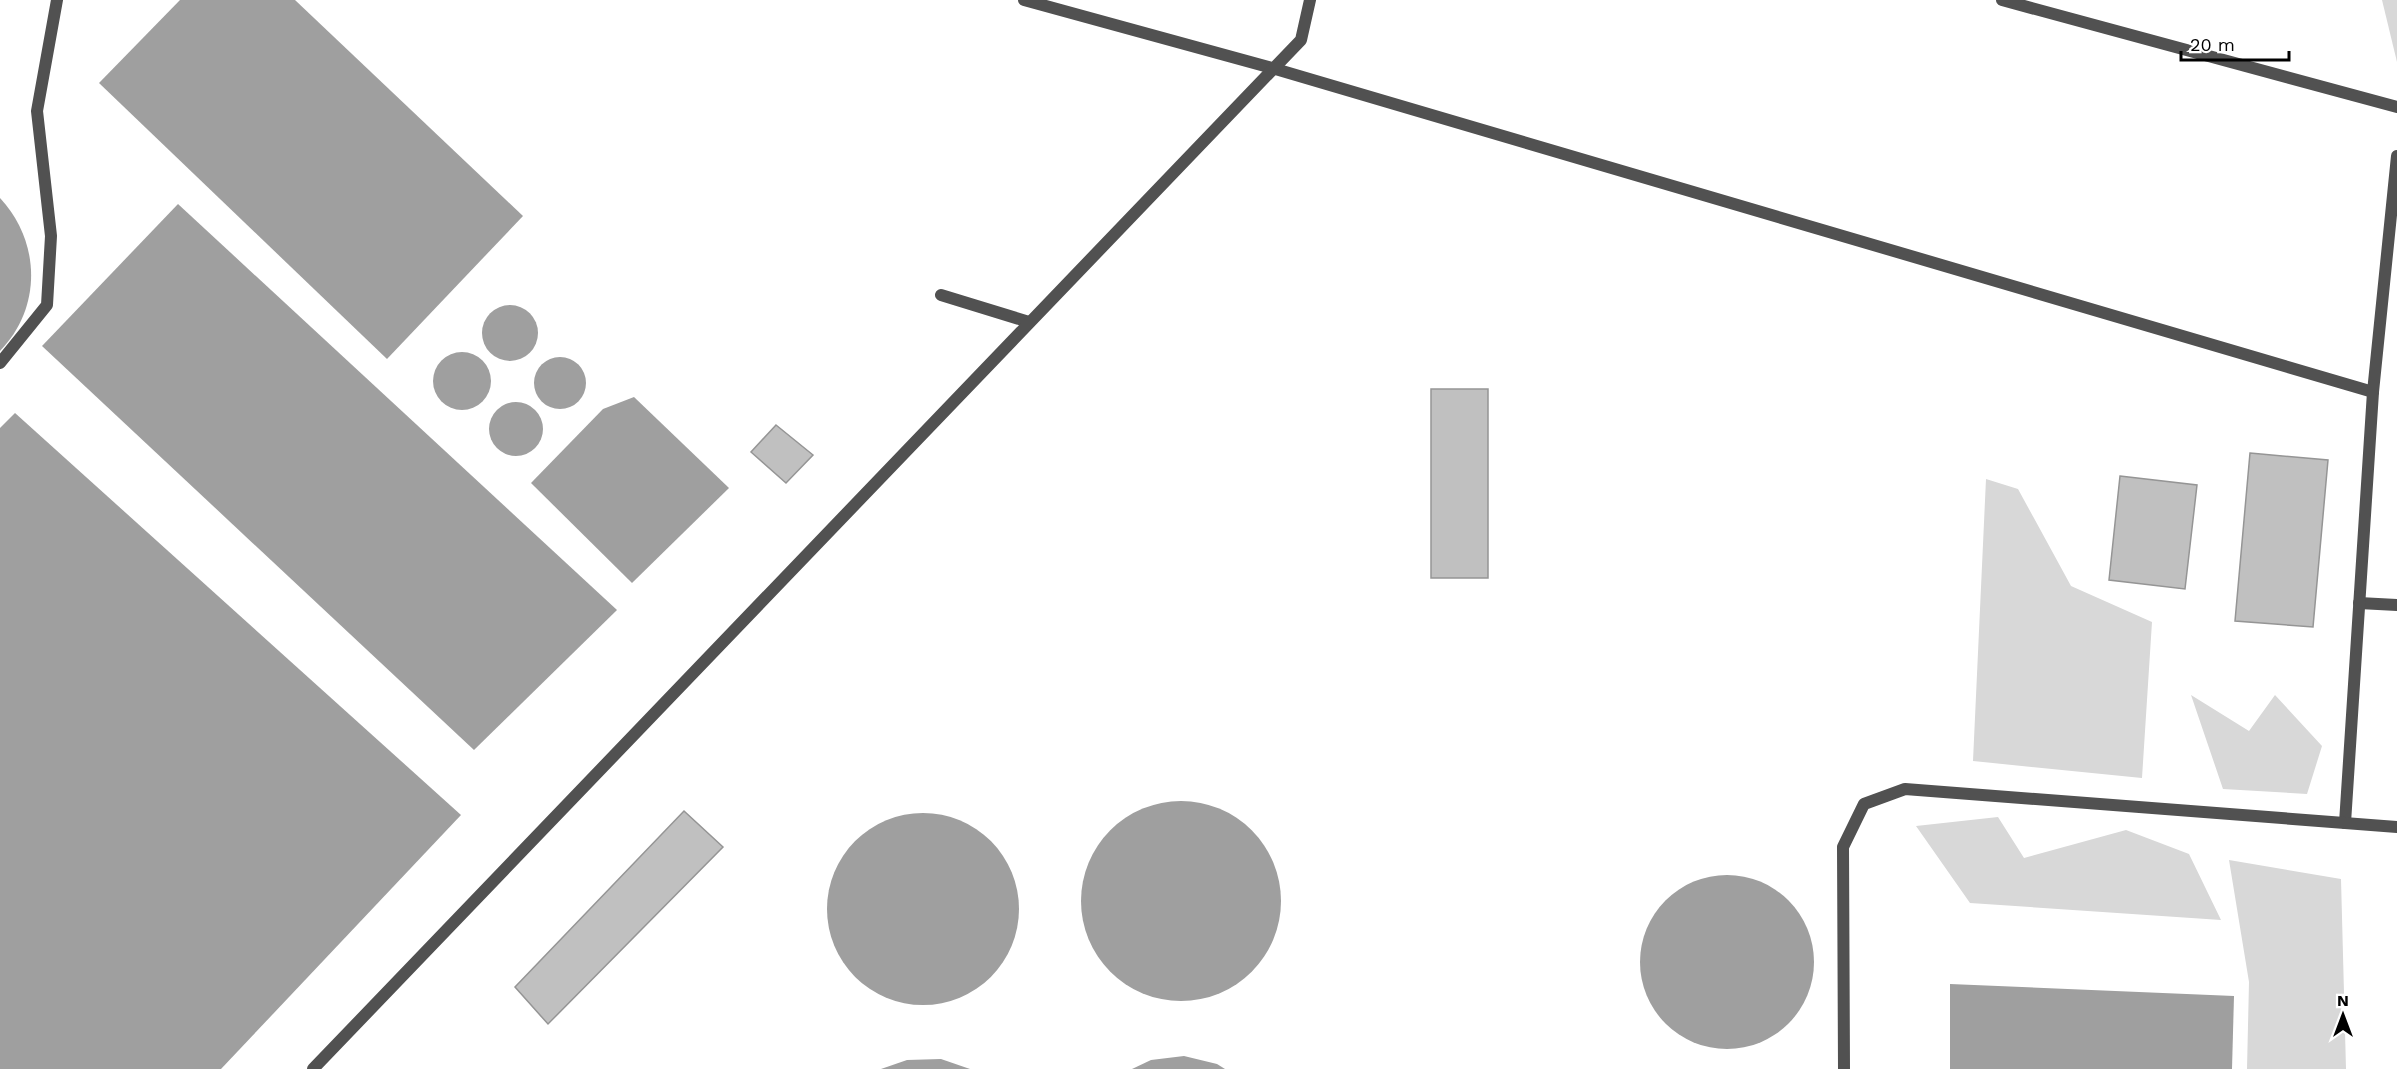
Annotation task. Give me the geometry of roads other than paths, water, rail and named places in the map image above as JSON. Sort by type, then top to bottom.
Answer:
[{"type":"street","points":[[0,363],[47,305],[51,236],[37,111],[57,0]]},
{"type":"street","points":[[1024,0],[1272,68],[2373,392]]},
{"type":"street","points":[[313,1069],[1301,40],[1310,0]]},
{"type":"street","points":[[2002,0],[2397,107]]},
{"type":"street","points":[[2345,823],[2373,392],[2397,156]]},
{"type":"street","points":[[941,295],[1029,322]]},
{"type":"street","points":[[2359,603],[2397,605]]},
{"type":"street","points":[[1844,1069],[1843,847],[1864,804],[1905,789],[2397,827]]}]
